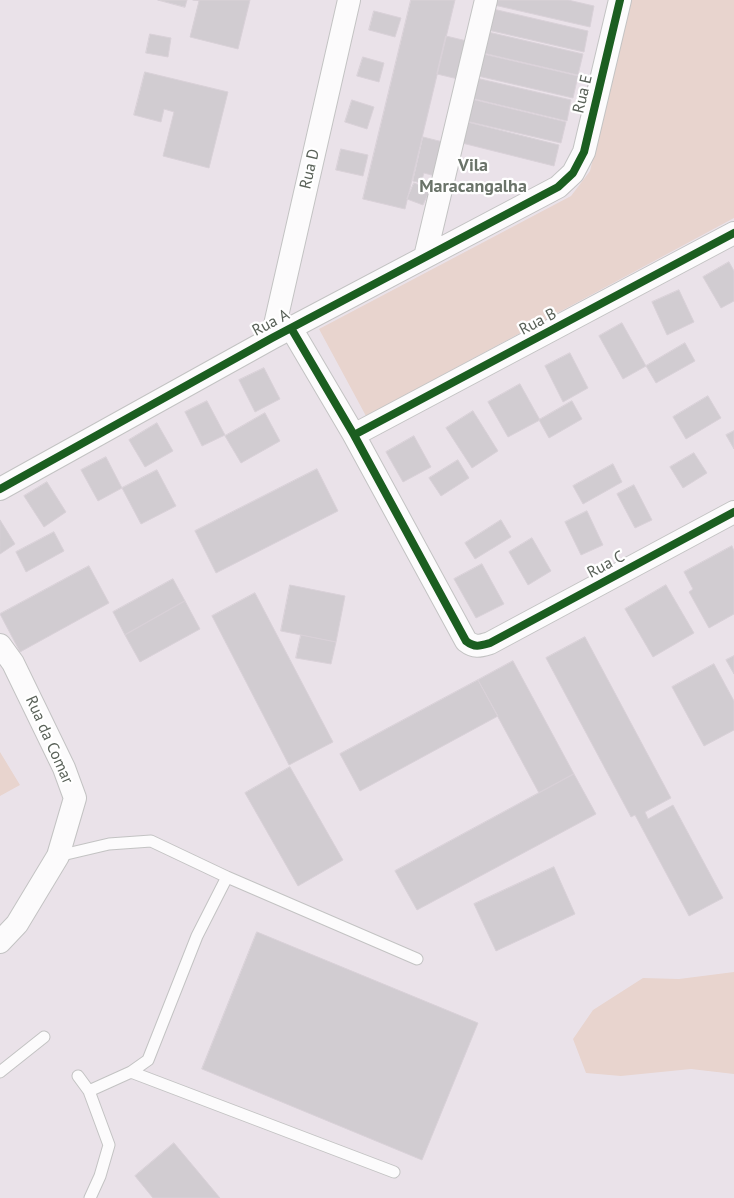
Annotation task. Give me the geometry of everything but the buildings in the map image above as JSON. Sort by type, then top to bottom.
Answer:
[{"type":"street","name":"Rua D","points":[[282,333],[349,0]]},
{"type":"street","points":[[425,257],[486,0]]},
{"type":"street","name":"Rua E","points":[[558,187],[574,173],[584,152],[620,0]]},
{"type":"street","name":"Rua A","points":[[0,488],[282,333],[558,187]]},
{"type":"street","name":"Rua B","points":[[354,435],[734,233]]},
{"type":"street","points":[[282,333],[354,435]]},
{"type":"street","name":"Rua C","points":[[354,435],[466,641],[472,646],[490,643],[734,512]]},
{"type":"street","name":"Rua da Comar","points":[[0,645],[13,662],[64,768],[75,798],[58,856],[17,924],[0,942]]},
{"type":"lane","points":[[58,856],[109,844],[151,841],[227,877],[417,959]]},
{"type":"lane","points":[[89,1091],[131,1072],[148,1060],[197,936],[227,877]]},
{"type":"lane","points":[[0,1072],[44,1037]]},
{"type":"lane","points":[[131,1072],[394,1172]]},
{"type":"lane","points":[[78,1076],[89,1091],[109,1145],[100,1176],[90,1198]]},
{"type":"shaded area","points":[[631,0],[734,0],[734,218],[366,416],[319,329],[571,196],[590,171]]},
{"type":"shaded area","points":[[0,752],[20,785],[0,796]]},
{"type":"shaded area","points":[[734,972],[734,1074],[691,1069],[621,1076],[586,1073],[573,1039],[593,1010],[643,978],[679,979]]},
{"type":"cycle path","points":[[0,489],[272,338],[558,187],[573,173],[584,152],[620,0]]},
{"type":"cycle path","points":[[354,435],[734,233]]},
{"type":"cycle path","points":[[291,328],[354,435],[466,641],[472,645],[480,646],[490,643],[734,512]]},
{"type":"district","name":"Vila Maracangalha","points":[[473,176]]}]
